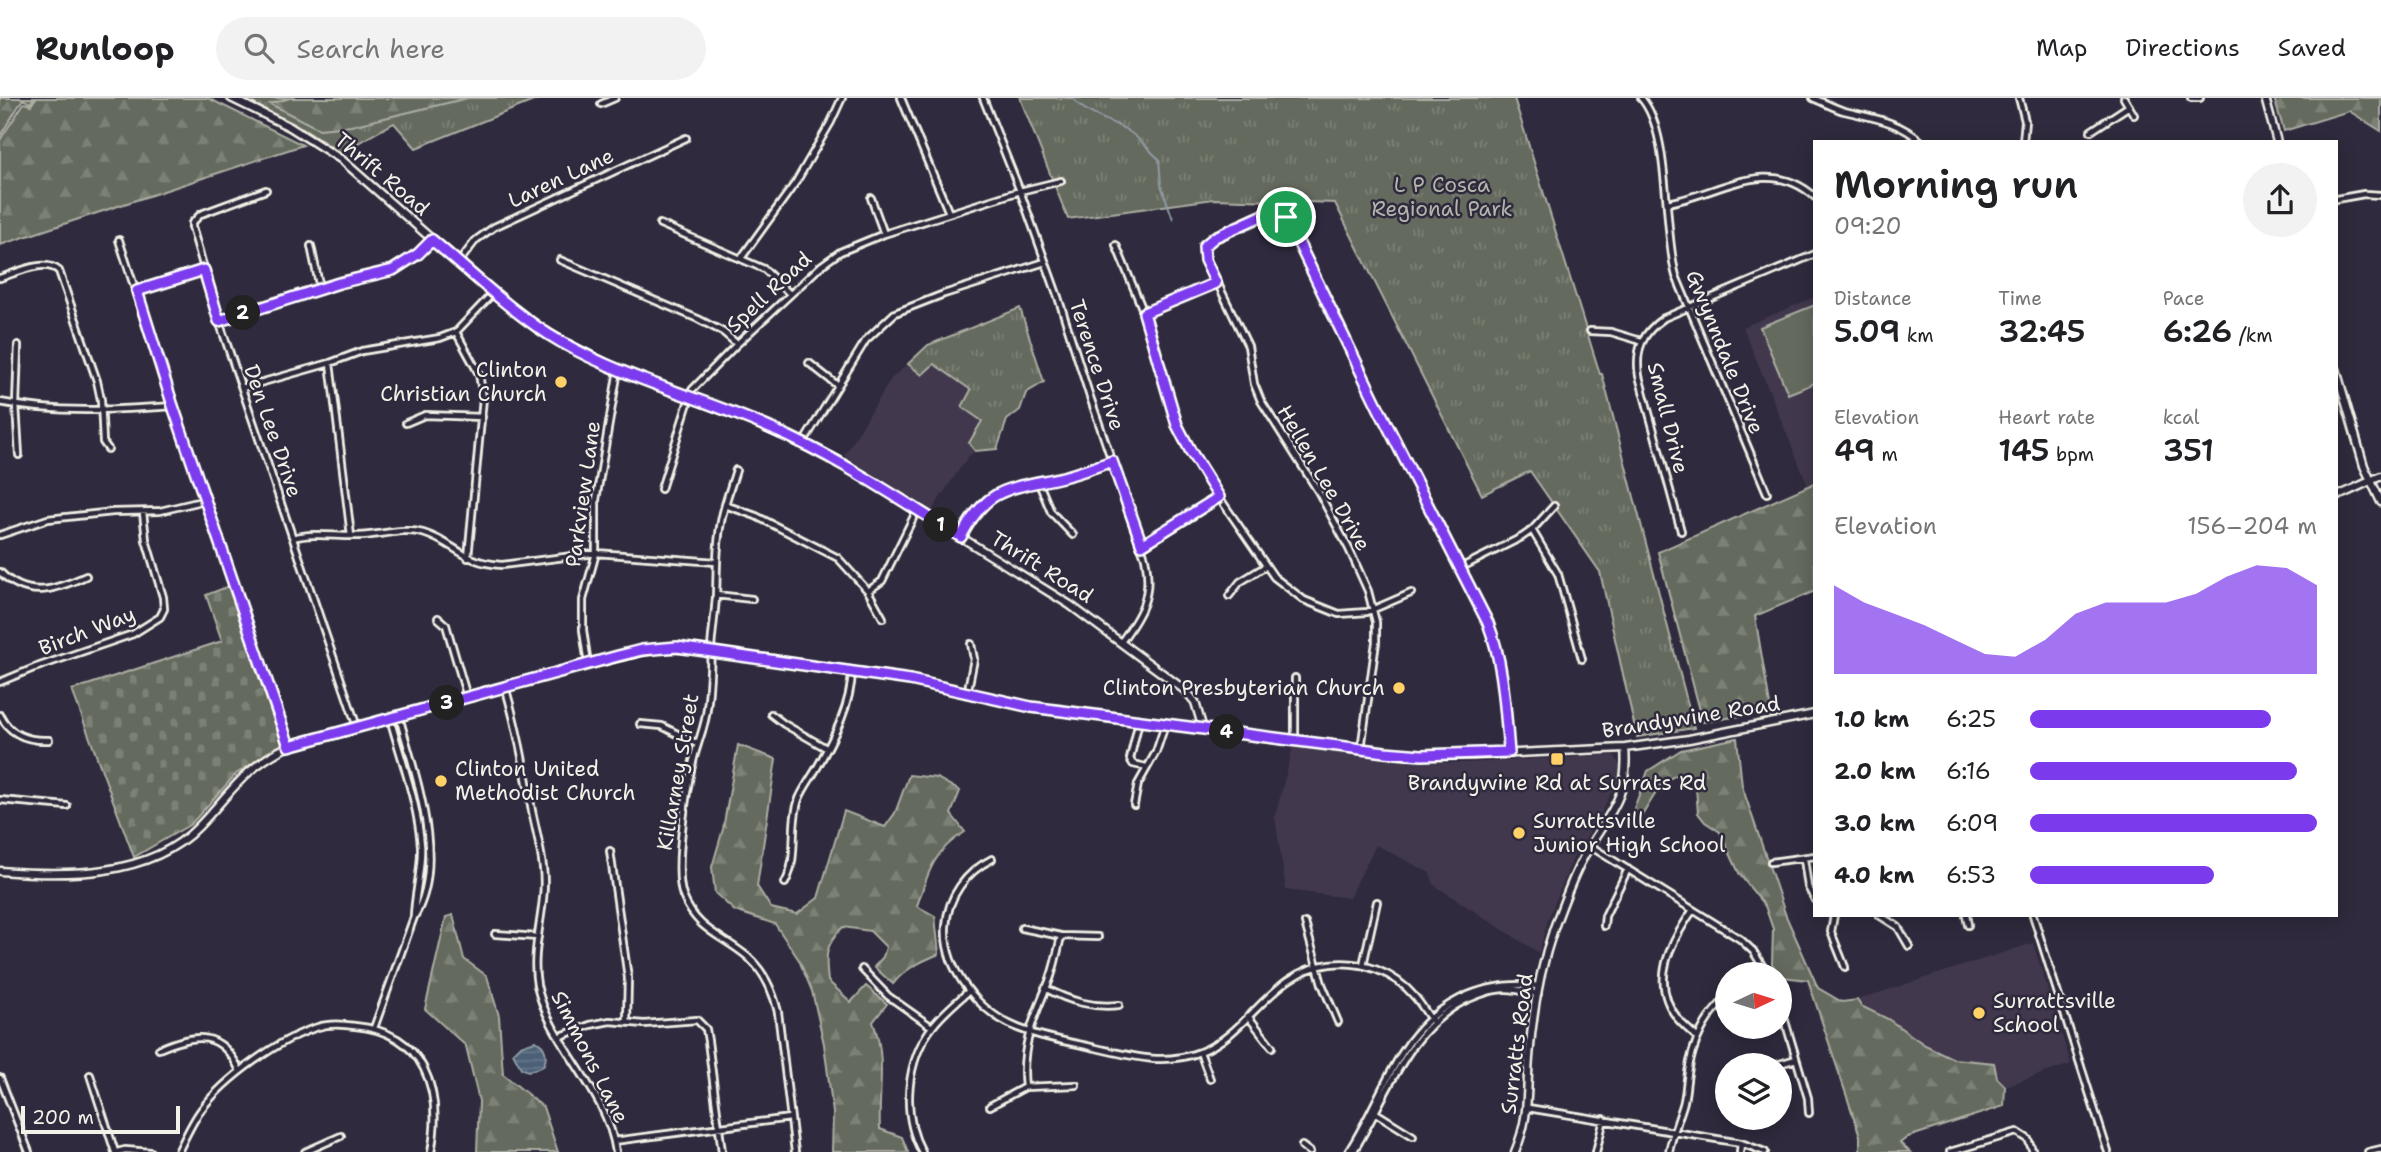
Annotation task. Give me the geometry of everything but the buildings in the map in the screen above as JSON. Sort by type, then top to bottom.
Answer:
[{"type":"main road","name":"Thrift Road","points":[[231,98],[284,123],[342,160],[493,293],[541,330],[618,370],[803,443],[837,460],[1054,594],[1191,696],[1203,729]]},
{"type":"main road","points":[[2264,98],[2276,140]]},
{"type":"main road","points":[[2338,376],[2364,466],[2381,502]]},
{"type":"main road","points":[[2338,496],[2381,476]]},
{"type":"main road","name":"Brandywine Road","points":[[0,871],[75,874],[114,869],[150,857],[194,831],[250,769],[266,757],[289,746],[588,664],[660,648],[711,651],[910,680],[967,695],[1031,707],[1422,755],[1625,748],[1689,739],[1813,714]]},
{"type":"main road","name":"Surratts Road","points":[[1515,1152],[1528,1108],[1528,1062],[1539,986],[1555,926],[1580,864],[1619,800],[1625,785],[1625,748]]},
{"type":"street","points":[[601,104],[615,98]]},
{"type":"street","points":[[742,257],[791,190],[842,98]]},
{"type":"street","points":[[901,98],[949,213]]},
{"type":"street","name":"Terence Drive","points":[[983,98],[1020,191],[1142,545],[1148,576],[1147,596],[1139,615],[1121,642]]},
{"type":"street","name":"Gwynndale Drive","points":[[1641,98],[1655,124],[1673,265],[1767,494]]},
{"type":"street","points":[[1813,98],[1840,109],[1895,124],[1920,140]]},
{"type":"street","points":[[2019,98],[2025,121],[2023,140]]},
{"type":"street","points":[[2124,98],[2134,115]]},
{"type":"street","points":[[2191,98],[2200,98]]},
{"type":"street","points":[[2091,131],[2129,106]]},
{"type":"street","name":"Laren Lane","points":[[459,262],[476,240],[494,227],[686,138]]},
{"type":"street","points":[[1667,203],[1698,197],[1738,181],[1759,177],[1794,183],[1813,195]]},
{"type":"street","name":"Spell Road","points":[[661,489],[688,397],[695,386],[832,257],[884,234],[1020,191],[1061,181]]},
{"type":"street","name":"Den Lee Drive","points":[[266,190],[205,212],[194,219],[192,227],[219,321],[357,727]]},
{"type":"street","points":[[2338,199],[2364,194],[2381,195]]},
{"type":"street","points":[[872,198],[884,234]]},
{"type":"street","name":"Hellen Lee Drive","points":[[1361,749],[1376,642],[1374,610],[1364,579],[1318,491],[1261,401],[1254,384],[1248,346],[1216,283],[1203,249],[1207,243],[1268,213],[1277,212],[1286,217],[1460,568]]},
{"type":"street","points":[[660,224],[742,257],[769,272],[790,294]]},
{"type":"street","points":[[119,240],[289,746]]},
{"type":"street","points":[[219,321],[320,289],[393,270],[418,254],[432,240]]},
{"type":"street","points":[[1116,245],[1144,313],[1177,425],[1219,497],[1266,566],[1289,591],[1315,606],[1339,614],[1374,610],[1411,593]]},
{"type":"street","points":[[312,246],[320,289]]},
{"type":"street","name":"Small Drive","points":[[1681,531],[1639,376],[1637,355],[1641,341],[1647,332],[1664,318],[1813,255]]},
{"type":"street","points":[[560,260],[705,322],[737,344]]},
{"type":"street","points":[[803,443],[866,340],[895,313],[944,294],[1045,262]]},
{"type":"street","points":[[0,278],[33,268],[58,268],[100,389],[103,442],[108,449]]},
{"type":"street","points":[[137,291],[204,270]]},
{"type":"street","points":[[1144,313],[1216,283]]},
{"type":"street","points":[[242,388],[362,351],[433,341],[456,332],[493,293]]},
{"type":"street","points":[[1590,331],[1611,332],[1641,341]]},
{"type":"street","points":[[456,332],[481,379],[483,398],[468,558]]},
{"type":"street","points":[[18,345],[16,405],[19,455]]},
{"type":"street","points":[[330,363],[351,536]]},
{"type":"street","points":[[808,363],[837,385]]},
{"type":"street","name":"Parkview Lane","points":[[588,664],[582,607],[596,553],[596,500],[618,370]]},
{"type":"street","points":[[0,402],[102,411],[173,406]]},
{"type":"street","points":[[406,424],[425,415],[482,417]]},
{"type":"street","points":[[961,537],[974,514],[994,496],[1011,487],[1068,475],[1112,461]]},
{"type":"street","name":"Killarney Street","points":[[736,470],[721,520],[707,711],[698,744],[678,866],[682,894],[701,925],[748,957],[768,981],[778,1012],[795,1152]]},
{"type":"street","points":[[1038,481],[1051,512],[1073,535]]},
{"type":"street","points":[[1142,545],[1219,497]]},
{"type":"street","points":[[0,535],[48,519],[172,509],[206,500]]},
{"type":"street","points":[[725,505],[756,516],[838,558],[868,591],[883,618]]},
{"type":"street","points":[[1509,752],[1498,650],[1488,623],[1460,568],[1532,530],[1554,506]]},
{"type":"street","points":[[868,591],[881,580],[917,510]]},
{"type":"street","name":"Birch Way","points":[[0,682],[132,634],[160,617],[164,608],[163,597],[146,540],[143,512]]},
{"type":"street","points":[[1532,530],[1558,574],[1582,659]]},
{"type":"street","points":[[293,538],[313,534],[351,536],[420,532],[435,537],[468,558],[483,564],[502,565],[596,553],[716,562]]},
{"type":"street","points":[[1229,596],[1240,582],[1266,566]]},
{"type":"street","points":[[0,572],[13,583],[41,590],[62,587],[86,576]]},
{"type":"street","points":[[716,595],[752,599]]},
{"type":"street","points":[[438,618],[446,625],[467,697]]},
{"type":"street","points":[[967,695],[974,659],[971,644]]},
{"type":"street","points":[[785,883],[792,868],[793,833],[799,799],[847,705],[852,671]]},
{"type":"street","points":[[1295,678],[1295,741]]},
{"type":"street","name":"Simmons Lane","points":[[505,686],[544,869],[544,901],[535,961],[537,984],[544,1007],[598,1100],[616,1152]]},
{"type":"street","points":[[771,714],[826,748]]},
{"type":"street","points":[[0,715],[17,735],[34,740],[49,740]]},
{"type":"street","points":[[374,1028],[420,907],[425,885],[427,844],[422,804],[399,716]]},
{"type":"street","points":[[390,718],[414,806],[421,844],[414,917]]},
{"type":"street","points":[[1139,720],[1130,762],[1146,767]]},
{"type":"street","points":[[640,724],[662,726],[698,744]]},
{"type":"street","points":[[1133,805],[1138,784],[1156,752],[1165,724]]},
{"type":"street","points":[[0,800],[67,806]]},
{"type":"street","points":[[1590,846],[1740,939],[1753,951],[1759,962]]},
{"type":"street","points":[[610,851],[628,978],[627,1021]]},
{"type":"street","points":[[1771,862],[1813,857]]},
{"type":"street","points":[[992,859],[971,873],[961,884],[947,915],[946,937],[949,954],[969,991],[1000,1018],[1028,1032],[1151,1060],[1172,1059],[1200,1052],[1226,1036],[1289,978],[1316,967],[1342,963],[1363,965],[1398,981],[1416,998],[1432,1021]]},
{"type":"street","points":[[1804,859],[1808,887],[1813,896]]},
{"type":"street","points":[[1604,926],[1605,916],[1628,869]]},
{"type":"street","points":[[1363,965],[1377,902]]},
{"type":"street","points":[[1693,910],[1667,956],[1664,977],[1667,997],[1677,1018],[1698,1038]]},
{"type":"street","points":[[1834,917],[1831,932],[1845,967]]},
{"type":"street","points":[[1882,917],[1898,927],[1909,946]]},
{"type":"street","points":[[1966,917],[1968,925]]},
{"type":"street","points":[[2034,917],[2108,1152]]},
{"type":"street","points":[[1305,923],[1316,967],[1338,1022]]},
{"type":"street","points":[[1022,928],[1061,936],[1098,937]]},
{"type":"street","points":[[495,934],[538,937]]},
{"type":"street","points":[[1025,1087],[1024,1059],[1028,1032],[1054,968],[1061,936]]},
{"type":"street","points":[[862,968],[888,996],[932,1027]]},
{"type":"street","points":[[1351,1152],[1374,1112],[1403,1050],[1432,1021],[1460,999],[1483,988],[1507,985],[1539,986]]},
{"type":"street","points":[[1045,988],[1078,1002],[1098,1006],[1119,1005]]},
{"type":"street","points":[[1432,1021],[1484,993],[1506,989],[1538,994]]},
{"type":"street","points":[[922,1152],[912,1127],[910,1089],[916,1058],[932,1027],[969,991]]},
{"type":"street","points":[[1669,1152],[1673,1130],[1683,1106],[1692,1055],[1698,1038],[1715,1011]]},
{"type":"street","points":[[1248,1016],[1272,1047]]},
{"type":"street","points":[[561,1036],[590,1025],[627,1021],[644,1024],[693,1020],[702,1024],[706,1029],[708,1041],[722,1152]]},
{"type":"street","points":[[178,1152],[201,1110],[229,1079],[270,1050],[315,1028],[331,1024],[374,1028],[396,1038],[410,1050],[427,1073],[436,1107],[431,1152]]},
{"type":"street","points":[[159,1049],[184,1038],[214,1041],[229,1052],[240,1071]]},
{"type":"street","points":[[1790,1040],[1808,1098],[1809,1113]]},
{"type":"street","points":[[1200,1052],[1210,1080]]},
{"type":"street","points":[[1792,1060],[1796,1059]]},
{"type":"street","points":[[90,1075],[116,1152],[151,1152]]},
{"type":"street","points":[[0,1078],[29,1152]]},
{"type":"street","points":[[990,1106],[1025,1087],[1076,1086]]},
{"type":"street","points":[[1528,1108],[1673,1130],[1741,1143],[1765,1152]]},
{"type":"street","points":[[1374,1112],[1413,1136]]},
{"type":"street","points":[[614,1141],[790,1118]]},
{"type":"street","points":[[1596,1152],[1604,1119]]},
{"type":"street","points":[[1950,1152],[2017,1132],[2028,1139],[2033,1152]]},
{"type":"street","points":[[305,1152],[341,1136]]},
{"type":"street","points":[[1740,1152],[1741,1143]]},
{"type":"street","points":[[1301,1146],[1310,1152]]},
{"type":"street","points":[[2368,1152],[2381,1149]]},
{"type":"shaded area","points":[[1813,298],[1813,484],[1808,486],[1743,327]]},
{"type":"shaded area","points":[[1020,308],[1044,382],[1026,393],[1020,410],[1007,420],[997,449],[975,451],[967,458],[932,510],[844,456],[891,379],[928,345]]},
{"type":"shaded area","points":[[1293,747],[1414,762],[1465,763],[1614,755],[1620,766],[1618,780],[1594,826],[1574,856],[1548,919],[1539,953],[1434,885],[1430,873],[1376,845],[1349,898],[1286,890],[1275,817]]},
{"type":"shaded area","points":[[2033,943],[2071,1064],[2005,1086],[1997,1078],[1994,1064],[1955,1059],[1925,1045],[1888,1019],[1861,1006],[1857,1000]]},
{"type":"green space","points":[[0,98],[34,98],[30,103],[23,99],[0,136]]},
{"type":"green space","points":[[36,98],[208,98],[303,145],[0,245],[0,140],[24,103],[31,105]]},
{"type":"green space","points":[[242,98],[541,98],[416,148],[394,123],[340,153],[308,131]]},
{"type":"green space","points":[[290,98],[468,98],[351,126],[319,129],[270,104]]},
{"type":"green space","name":"L P Cosca Regional Park","points":[[1020,98],[1514,98],[1602,374],[1694,728],[1637,737],[1600,572],[1530,471],[1482,495],[1335,203],[1214,199],[1068,219]]},
{"type":"green space","points":[[2274,98],[2381,98],[2381,131],[2349,111],[2284,131]]},
{"type":"green space","points":[[1813,306],[1813,384],[1788,394],[1760,327]]},
{"type":"green space","points":[[1020,308],[1044,382],[1026,393],[1020,410],[1007,420],[997,449],[975,451],[969,443],[982,421],[962,407],[971,390],[934,364],[922,375],[908,364],[928,345]]},
{"type":"green space","points":[[1813,484],[1813,592],[1755,616],[1771,711],[1703,722],[1658,552]]},
{"type":"green space","points":[[229,586],[283,745],[236,774],[191,824],[134,857],[72,690],[222,641],[206,595]]},
{"type":"green space","points":[[1737,738],[1742,786],[1786,916],[1818,988],[1842,1002],[1857,1000],[1861,1006],[1888,1019],[1925,1045],[1954,1059],[1994,1063],[1997,1078],[2005,1086],[2004,1106],[1908,1137],[1900,1143],[1910,1152],[1860,1152],[1860,1136],[1808,980],[1792,978],[1792,962],[1772,962],[1773,929],[1765,906],[1740,875],[1720,832],[1705,822],[1698,813],[1696,788],[1690,779],[1678,774],[1662,783],[1636,825],[1627,827],[1648,771],[1681,750]]},
{"type":"green space","points":[[738,745],[776,759],[757,886],[771,908],[797,914],[818,898],[844,811],[885,827],[895,813],[909,775],[937,778],[960,791],[951,814],[965,832],[946,847],[933,864],[917,906],[935,916],[939,954],[914,966],[893,984],[874,967],[883,957],[886,947],[870,931],[843,927],[833,939],[827,957],[828,981],[851,1002],[866,986],[887,1004],[873,1022],[881,1061],[880,1129],[902,1137],[908,1152],[832,1152],[833,1113],[824,1044],[812,991],[799,960],[775,924],[735,911],[715,893],[712,867],[723,829]]},
{"type":"green space","points":[[453,915],[464,959],[487,976],[499,1016],[503,1074],[543,1107],[558,1152],[477,1152],[479,1101],[466,1046],[425,1009],[446,917]]},
{"type":"water","points":[[535,1041],[544,1049],[546,1056],[542,1067],[528,1071],[521,1068],[513,1053],[520,1046]]},
{"type":"waterway","points":[[1073,98],[1090,112],[1130,132],[1159,159],[1161,185],[1173,219]]},
{"type":"place","name":"Clinton Christian Church","points":[[561,382]]},
{"type":"place","name":"Clinton Presbyterian Church","points":[[1399,688]]},
{"type":"place","name":"Brandywine Rd at Surrats Rd","points":[[1557,759]]},
{"type":"place","name":"Clinton United Methodist Church","points":[[441,781]]},
{"type":"place","name":"Surrattsville Junior High School","points":[[1519,833]]},
{"type":"place","name":"Surrattsville School","points":[[1979,1013]]},
{"type":"route","points":[[1268,213],[1282,213],[1286,217],[1378,407],[1488,623],[1498,650],[1501,668],[1509,752],[1408,755],[1031,707],[910,680],[677,647],[642,650],[618,656],[289,746],[173,406],[137,291],[204,270],[219,321],[339,283],[393,270],[418,254],[432,240],[512,309],[563,343],[618,370],[748,419],[803,443],[837,460],[961,537],[979,509],[1005,489],[1024,483],[1055,479],[1112,461],[1142,545],[1219,497],[1177,425],[1144,313],[1216,283],[1203,253],[1204,246],[1215,237],[1268,213]]}]
